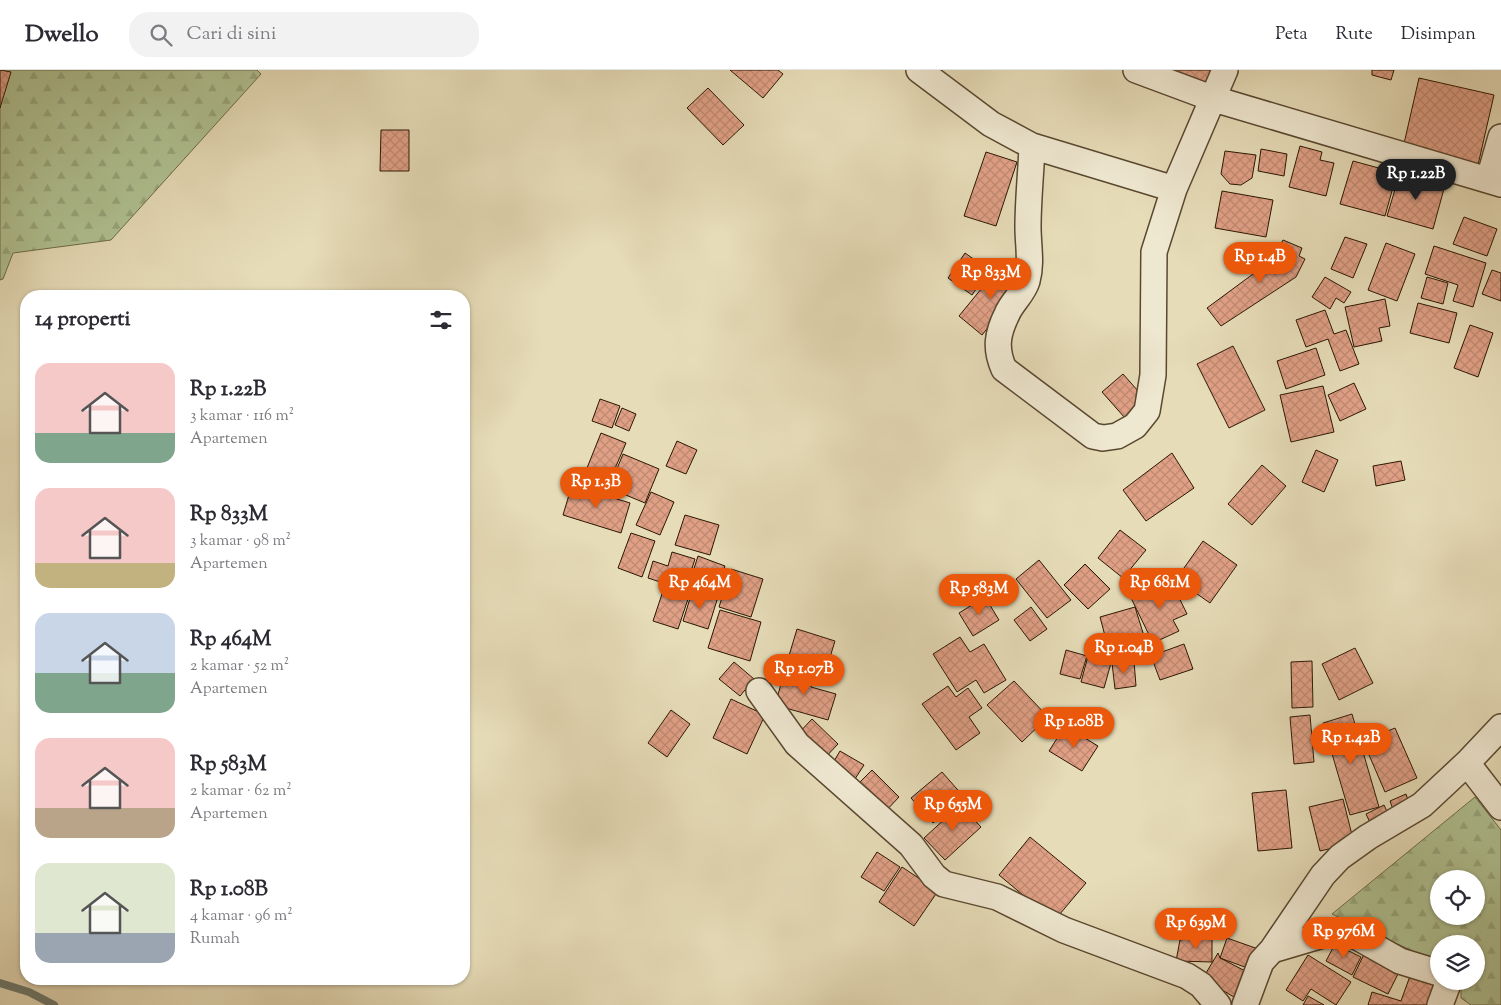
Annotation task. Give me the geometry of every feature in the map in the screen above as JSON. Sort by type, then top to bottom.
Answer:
[{"type":"street","points":[[919,70],[991,124],[1032,146],[1174,189]]},
{"type":"street","points":[[1136,70],[1214,99],[1495,182],[1501,137]]},
{"type":"street","points":[[1032,146],[1028,229],[1031,255],[1027,282],[1017,301],[1007,313],[998,341],[998,354],[1004,369],[1093,436],[1117,436],[1135,426],[1147,411],[1153,375],[1154,252],[1174,189],[1225,70]]},
{"type":"street","points":[[759,691],[797,744],[911,845],[934,876],[944,884],[997,897],[1064,930],[1187,976],[1201,985],[1218,1005]]},
{"type":"street","points":[[1245,1005],[1261,962],[1272,950],[1323,875],[1340,857],[1422,805],[1467,763],[1501,727]]},
{"type":"street","points":[[1467,763],[1501,807]]},
{"type":"street","points":[[1272,950],[1336,932],[1352,934],[1400,961],[1430,970]]},
{"type":"street","points":[[1440,1005],[1446,990]]},
{"type":"green space","points":[[0,70],[257,70],[261,74],[111,240],[13,253],[3,279],[0,280]]},
{"type":"green space","points":[[1475,797],[1501,830],[1501,1005],[1471,1005],[1461,998],[1461,990],[1485,990],[1485,935],[1430,935],[1430,959],[1332,914]]},
{"type":"building","points":[[0,70],[11,72],[0,108]]},
{"type":"building","points":[[730,70],[778,70],[783,74],[763,98]]},
{"type":"building","points":[[1167,70],[1216,70],[1208,88]]},
{"type":"building","points":[[1372,70],[1394,70],[1391,80],[1372,75]]},
{"type":"building","points":[[1419,78],[1494,95],[1478,165],[1403,148]]},
{"type":"building","points":[[708,88],[744,125],[723,145],[687,108]]},
{"type":"building","points":[[381,130],[409,130],[409,171],[380,171]]},
{"type":"building","points":[[1300,146],[1322,152],[1320,160],[1334,163],[1326,196],[1289,187]]},
{"type":"building","points":[[1261,149],[1287,154],[1284,176],[1258,171]]},
{"type":"building","points":[[1225,151],[1256,155],[1252,178],[1241,185],[1230,184],[1221,174]]},
{"type":"building","points":[[986,152],[1017,162],[996,226],[964,216]]},
{"type":"building","points":[[1353,161],[1397,173],[1385,216],[1340,204]]},
{"type":"building","points":[[1400,173],[1445,185],[1433,229],[1387,216]]},
{"type":"building","points":[[1222,191],[1273,200],[1266,237],[1215,228]]},
{"type":"building","points":[[1464,217],[1497,229],[1487,256],[1453,244]]},
{"type":"building","points":[[1345,237],[1367,244],[1353,278],[1331,269]]},
{"type":"building","points":[[1283,240],[1302,248],[1299,256],[1305,259],[1296,277],[1221,326],[1207,308],[1272,260]]},
{"type":"building","points":[[1386,243],[1415,254],[1397,301],[1368,290]]},
{"type":"building","points":[[1434,246],[1486,263],[1473,307],[1453,301],[1458,285],[1425,274]]},
{"type":"building","points":[[965,253],[989,270],[972,295],[948,278]]},
{"type":"building","points":[[1000,266],[1023,284],[982,335],[959,316]]},
{"type":"building","points":[[1492,270],[1501,273],[1501,301],[1482,294]]},
{"type":"building","points":[[1325,277],[1351,292],[1344,303],[1336,298],[1330,309],[1312,297]]},
{"type":"building","points":[[1427,277],[1448,283],[1443,304],[1421,298]]},
{"type":"building","points":[[1385,299],[1390,326],[1379,328],[1382,341],[1354,347],[1345,307]]},
{"type":"building","points":[[1418,303],[1457,313],[1449,343],[1410,333]]},
{"type":"building","points":[[1325,310],[1334,334],[1346,330],[1359,364],[1340,371],[1328,339],[1306,347],[1296,320]]},
{"type":"building","points":[[1470,325],[1493,333],[1478,377],[1454,368]]},
{"type":"building","points":[[1233,346],[1265,410],[1229,428],[1197,364]]},
{"type":"building","points":[[1316,348],[1325,375],[1286,389],[1277,361]]},
{"type":"building","points":[[1123,374],[1146,400],[1125,418],[1102,392]]},
{"type":"building","points":[[1354,383],[1366,409],[1340,421],[1328,395]]},
{"type":"building","points":[[1323,386],[1334,432],[1291,442],[1280,395]]},
{"type":"building","points":[[600,399],[620,406],[612,428],[592,421]]},
{"type":"building","points":[[622,408],[636,414],[629,431],[615,425]]},
{"type":"building","points":[[601,433],[626,443],[607,487],[583,478]]},
{"type":"building","points":[[677,441],[697,450],[686,474],[666,466]]},
{"type":"building","points":[[1316,450],[1338,460],[1324,492],[1302,482]]},
{"type":"building","points":[[1172,453],[1194,488],[1146,521],[1123,490]]},
{"type":"building","points":[[623,454],[659,469],[645,503],[609,488]]},
{"type":"building","points":[[1401,461],[1405,480],[1376,486],[1373,466]]},
{"type":"building","points":[[1262,465],[1286,486],[1252,525],[1228,504]]},
{"type":"building","points":[[572,485],[630,503],[621,533],[563,515]]},
{"type":"building","points":[[651,492],[674,502],[660,535],[636,525]]},
{"type":"building","points":[[685,515],[719,525],[710,555],[675,545]]},
{"type":"building","points":[[1120,530],[1146,550],[1123,578],[1098,558]]},
{"type":"building","points":[[631,533],[655,541],[642,577],[618,568]]},
{"type":"building","points":[[1203,541],[1237,565],[1210,603],[1190,589],[1198,578],[1184,568]]},
{"type":"building","points":[[672,552],[695,559],[685,590],[648,578],[653,561],[668,566]]},
{"type":"building","points":[[698,556],[725,566],[716,592],[689,584]]},
{"type":"building","points":[[1039,560],[1071,600],[1047,618],[1016,579]]},
{"type":"building","points":[[1085,564],[1110,589],[1088,609],[1064,585]]},
{"type":"building","points":[[731,569],[763,579],[751,617],[719,607]]},
{"type":"building","points":[[1170,579],[1187,614],[1173,620],[1179,631],[1153,643],[1131,598]]},
{"type":"building","points":[[665,585],[690,593],[678,629],[653,621]]},
{"type":"building","points":[[692,592],[717,600],[708,629],[683,621]]},
{"type":"building","points":[[985,597],[999,620],[973,636],[959,613]]},
{"type":"building","points":[[1031,607],[1047,629],[1030,641],[1014,620]]},
{"type":"building","points":[[1135,607],[1148,649],[1131,654],[1128,645],[1109,651],[1100,617]]},
{"type":"building","points":[[720,610],[761,622],[750,661],[708,648]]},
{"type":"building","points":[[797,629],[835,641],[823,680],[785,669]]},
{"type":"building","points":[[960,637],[970,652],[984,644],[1006,680],[984,693],[976,680],[957,692],[933,654]]},
{"type":"building","points":[[1184,644],[1193,669],[1160,680],[1151,656]]},
{"type":"building","points":[[1355,648],[1373,683],[1339,700],[1322,664]]},
{"type":"building","points":[[1066,650],[1087,656],[1080,679],[1060,674]]},
{"type":"building","points":[[1088,656],[1111,663],[1104,688],[1081,682]]},
{"type":"building","points":[[1134,661],[1136,686],[1115,689],[1112,663]]},
{"type":"building","points":[[1312,661],[1313,707],[1292,708],[1291,662]]},
{"type":"building","points":[[734,662],[754,679],[740,696],[719,679]]},
{"type":"building","points":[[785,670],[813,678],[811,687],[836,694],[828,720],[775,705]]},
{"type":"building","points":[[1014,681],[1048,717],[1022,742],[987,705]]},
{"type":"building","points":[[948,686],[956,697],[968,688],[982,708],[969,717],[980,733],[956,750],[922,704]]},
{"type":"building","points":[[731,699],[765,715],[747,754],[713,738]]},
{"type":"building","points":[[671,710],[690,724],[667,757],[648,743]]},
{"type":"building","points":[[1352,714],[1379,807],[1350,815],[1323,723]]},
{"type":"building","points":[[1310,715],[1314,762],[1294,764],[1290,717]]},
{"type":"building","points":[[812,719],[838,744],[821,762],[795,737]]},
{"type":"building","points":[[1065,726],[1098,746],[1082,771],[1049,751]]},
{"type":"building","points":[[1395,728],[1417,778],[1385,792],[1363,741]]},
{"type":"building","points":[[840,751],[864,765],[853,782],[830,768]]},
{"type":"building","points":[[872,770],[899,797],[883,814],[855,787]]},
{"type":"building","points":[[942,772],[964,797],[933,823],[911,798]]},
{"type":"building","points":[[1286,790],[1292,848],[1258,851],[1252,793]]},
{"type":"building","points":[[1406,794],[1411,808],[1395,815],[1390,801]]},
{"type":"building","points":[[1343,799],[1354,843],[1320,851],[1309,807]]},
{"type":"building","points":[[960,805],[981,827],[945,860],[924,838]]},
{"type":"building","points":[[1384,805],[1391,820],[1373,829],[1366,814]]},
{"type":"building","points":[[1030,837],[1086,883],[1054,921],[999,875]]},
{"type":"building","points":[[877,852],[900,867],[884,891],[861,877]]},
{"type":"building","points":[[902,867],[938,891],[914,926],[879,902]]},
{"type":"building","points":[[1212,936],[1212,962],[1176,961],[1180,940]]},
{"type":"building","points":[[1227,938],[1261,950],[1253,970],[1220,958]]},
{"type":"building","points":[[1335,944],[1361,957],[1352,975],[1326,961]]},
{"type":"building","points":[[1366,950],[1401,968],[1388,994],[1353,977]]},
{"type":"building","points":[[1218,953],[1220,958],[1253,975],[1237,999],[1203,978]]},
{"type":"building","points":[[1308,955],[1351,982],[1336,1005],[1311,989],[1303,1001],[1286,990]]},
{"type":"building","points":[[1410,976],[1430,983],[1430,990],[1438,990],[1433,1005],[1368,1005],[1372,992],[1401,1001]]},
{"type":"building","points":[[1308,996],[1324,1005],[1303,1005]]},
{"type":"waterway","points":[[0,983],[29,992],[54,1005]]}]
